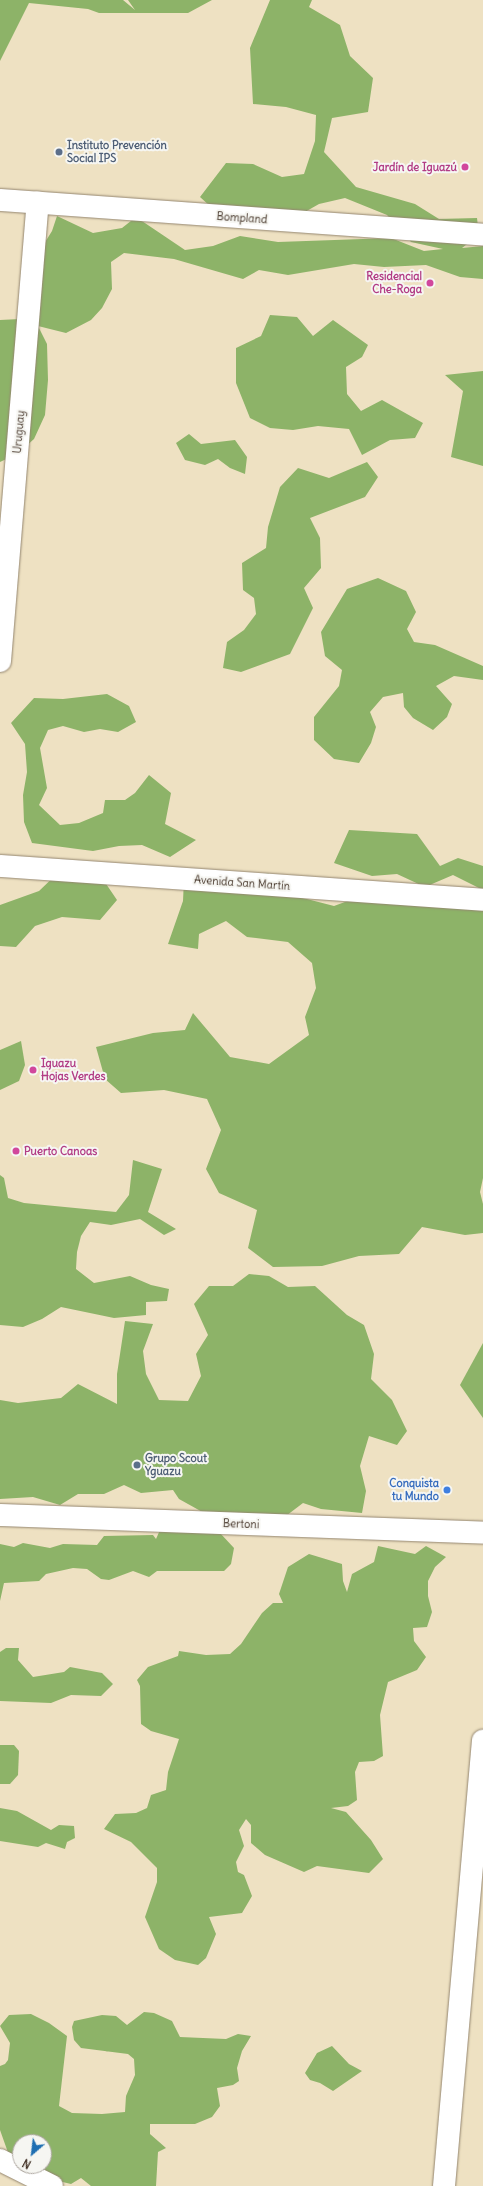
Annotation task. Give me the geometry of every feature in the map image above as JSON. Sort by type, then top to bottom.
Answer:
[{"type":"street","name":"Bompland","points":[[0,200],[483,235]]},
{"type":"street","name":"Uruguay","points":[[0,661],[38,203]]},
{"type":"street","name":"Avenida San Martín","points":[[0,866],[483,900]]},
{"type":"street","name":"Bertoni","points":[[0,1515],[483,1533]]},
{"type":"street","points":[[444,2186],[477,1881],[483,1741]]},
{"type":"street","points":[[0,2160],[52,2186]]},
{"type":"green space","points":[[0,0],[123,0],[135,10],[128,0],[212,0],[188,13],[99,13],[88,9],[29,3],[0,61]]},
{"type":"green space","points":[[270,0],[312,0],[309,7],[340,25],[350,56],[373,78],[368,112],[332,118],[324,152],[356,187],[415,204],[439,219],[477,218],[479,235],[462,248],[483,246],[483,279],[460,277],[426,265],[384,267],[354,264],[288,275],[259,270],[243,279],[174,259],[124,253],[111,262],[112,289],[102,308],[91,320],[66,333],[38,326],[47,344],[48,380],[45,415],[34,439],[17,454],[0,462],[0,320],[20,319],[34,260],[52,231],[57,216],[93,233],[122,228],[136,217],[185,250],[213,246],[240,236],[278,242],[391,238],[424,251],[443,249],[411,242],[387,215],[345,198],[319,204],[289,221],[221,216],[200,197],[226,163],[253,164],[282,177],[304,174],[315,141],[316,115],[286,107],[253,104],[250,48]]},
{"type":"green space","points":[[270,315],[297,317],[313,336],[333,320],[368,345],[362,357],[346,367],[347,394],[361,411],[382,400],[423,423],[415,438],[390,440],[362,455],[349,429],[318,426],[293,430],[270,428],[250,418],[236,383],[236,348],[261,336]]},
{"type":"green space","points":[[483,371],[483,466],[451,457],[463,391],[445,375]]},
{"type":"green space","points":[[189,434],[201,444],[235,440],[247,457],[245,474],[230,468],[218,459],[205,465],[185,460],[176,443]]},
{"type":"green space","points":[[367,462],[378,477],[365,497],[310,518],[320,538],[321,568],[304,588],[313,608],[290,654],[241,672],[223,668],[227,642],[244,630],[256,614],[254,598],[243,590],[242,563],[266,548],[268,527],[280,487],[298,468],[329,478]]},
{"type":"green space","points":[[378,578],[406,591],[416,612],[407,629],[414,642],[435,645],[483,666],[483,680],[454,676],[436,686],[452,704],[447,717],[433,730],[413,718],[404,707],[403,693],[383,697],[370,712],[376,727],[371,743],[359,763],[334,759],[314,740],[314,717],[339,686],[342,670],[325,656],[321,632],[347,589]]},
{"type":"green space","points":[[107,694],[129,706],[136,722],[118,732],[100,729],[84,732],[63,726],[48,730],[40,748],[47,788],[39,805],[60,825],[79,823],[103,813],[105,800],[125,800],[135,793],[149,775],[171,793],[165,824],[196,840],[170,857],[142,845],[119,846],[93,851],[32,843],[24,822],[23,795],[27,772],[25,744],[11,723],[34,698],[63,699]]},
{"type":"green space","points":[[349,830],[417,834],[440,866],[458,858],[483,866],[483,890],[453,875],[425,887],[397,874],[372,876],[334,863]]},
{"type":"green space","points":[[61,870],[98,872],[117,900],[100,920],[62,917],[35,926],[16,947],[0,946],[0,905],[39,891]]},
{"type":"green space","points":[[268,873],[303,898],[334,906],[372,892],[483,908],[483,1178],[480,1192],[483,1204],[483,1233],[465,1235],[422,1227],[399,1254],[359,1256],[322,1266],[273,1267],[248,1248],[257,1210],[219,1193],[206,1169],[221,1130],[207,1099],[164,1090],[121,1093],[105,1079],[96,1047],[153,1033],[185,1030],[193,1013],[230,1057],[269,1064],[309,1035],[305,1017],[316,988],[312,963],[288,942],[247,937],[226,921],[199,934],[198,949],[168,944],[183,901],[184,879],[227,882]]},
{"type":"green space","points":[[21,1041],[25,1065],[19,1081],[0,1090],[0,1050]]},
{"type":"green space","points":[[133,1160],[162,1169],[148,1212],[176,1229],[164,1235],[140,1219],[111,1225],[90,1222],[81,1236],[77,1252],[76,1269],[94,1283],[130,1276],[151,1285],[169,1289],[167,1301],[146,1302],[146,1315],[114,1318],[61,1307],[42,1319],[23,1327],[0,1325],[0,1175],[4,1178],[8,1198],[24,1203],[116,1212],[129,1195]]},
{"type":"green space","points":[[249,1274],[269,1276],[288,1287],[315,1286],[347,1315],[364,1325],[374,1354],[371,1379],[392,1400],[407,1431],[397,1445],[369,1436],[360,1466],[366,1491],[362,1513],[321,1509],[303,1503],[274,1525],[224,1524],[179,1499],[173,1490],[141,1493],[124,1485],[104,1494],[78,1494],[60,1505],[33,1497],[0,1499],[0,1400],[18,1403],[61,1398],[78,1384],[117,1404],[117,1374],[125,1321],[153,1324],[143,1351],[146,1374],[159,1400],[188,1401],[201,1376],[196,1354],[208,1335],[194,1304],[209,1286],[233,1286]]},
{"type":"green space","points":[[483,1343],[483,1418],[460,1385]]},
{"type":"green space","points":[[164,1521],[220,1533],[234,1548],[231,1564],[224,1571],[157,1571],[149,1577],[133,1571],[109,1580],[101,1579],[87,1569],[73,1568],[46,1574],[39,1581],[4,1583],[0,1601],[0,1544],[14,1547],[23,1543],[50,1548],[63,1544],[97,1545],[104,1536],[153,1535],[156,1539]]},
{"type":"green space","points":[[378,1546],[415,1554],[426,1546],[446,1557],[435,1567],[428,1581],[428,1596],[432,1612],[427,1627],[413,1628],[414,1641],[426,1657],[417,1670],[388,1682],[380,1715],[383,1756],[374,1761],[359,1762],[355,1772],[357,1800],[348,1806],[331,1808],[346,1812],[371,1840],[383,1859],[369,1873],[317,1866],[304,1872],[265,1855],[251,1843],[251,1825],[246,1819],[239,1830],[244,1846],[236,1862],[238,1872],[244,1875],[252,1896],[242,1913],[209,1917],[216,1934],[206,1958],[198,1965],[175,1960],[159,1949],[145,1917],[157,1882],[157,1868],[131,1842],[104,1829],[115,1814],[136,1813],[147,1808],[151,1795],[166,1790],[168,1772],[179,1739],[151,1731],[141,1724],[140,1686],[137,1680],[148,1667],[178,1656],[179,1651],[206,1655],[230,1654],[241,1644],[262,1613],[273,1603],[283,1603],[279,1594],[288,1567],[309,1554],[342,1564],[343,1581],[347,1592],[352,1574],[374,1562]]},
{"type":"green space","points":[[6,1648],[19,1648],[18,1660],[33,1677],[64,1672],[70,1667],[102,1673],[113,1684],[101,1696],[71,1695],[51,1703],[0,1701],[0,1652]]},
{"type":"green space","points":[[0,1745],[14,1745],[19,1751],[18,1775],[10,1784],[0,1784]]},
{"type":"green space","points":[[0,1808],[17,1811],[51,1830],[59,1825],[74,1826],[75,1838],[67,1842],[65,1849],[46,1843],[38,1847],[0,1841]]},
{"type":"green space","points":[[144,2012],[154,2013],[172,2021],[180,2037],[226,2039],[238,2034],[251,2036],[242,2051],[237,2068],[239,2081],[233,2085],[217,2088],[220,2106],[212,2117],[195,2124],[150,2124],[150,2134],[166,2148],[158,2152],[156,2186],[91,2186],[81,2178],[71,2184],[29,2174],[52,2174],[52,2134],[12,2134],[12,2162],[11,2161],[0,2130],[0,2066],[5,2064],[8,2060],[10,2043],[0,2026],[9,2015],[31,2014],[49,2023],[67,2036],[59,2106],[72,2113],[102,2114],[125,2112],[126,2096],[135,2075],[134,2059],[128,2054],[81,2048],[74,2040],[72,2027],[74,2021],[102,2015],[116,2016],[127,2025]]},
{"type":"green space","points":[[332,2046],[349,2064],[362,2071],[333,2091],[320,2083],[310,2080],[305,2073],[317,2053]]},
{"type":"place","name":"Instituto Prevención Social IPS","points":[[59,152]]},
{"type":"place","name":"Jardín de Iguazú","points":[[465,167]]},
{"type":"place","name":"Residencial Che-Roga","points":[[430,283]]},
{"type":"place","name":"Iguazu Hojas Verdes","points":[[33,1070]]},
{"type":"place","name":"Puerto Canoas","points":[[16,1151]]},
{"type":"place","name":"Grupo Scout Yguazu","points":[[137,1465]]},
{"type":"place","name":"Conquista tu Mundo","points":[[447,1490]]}]
